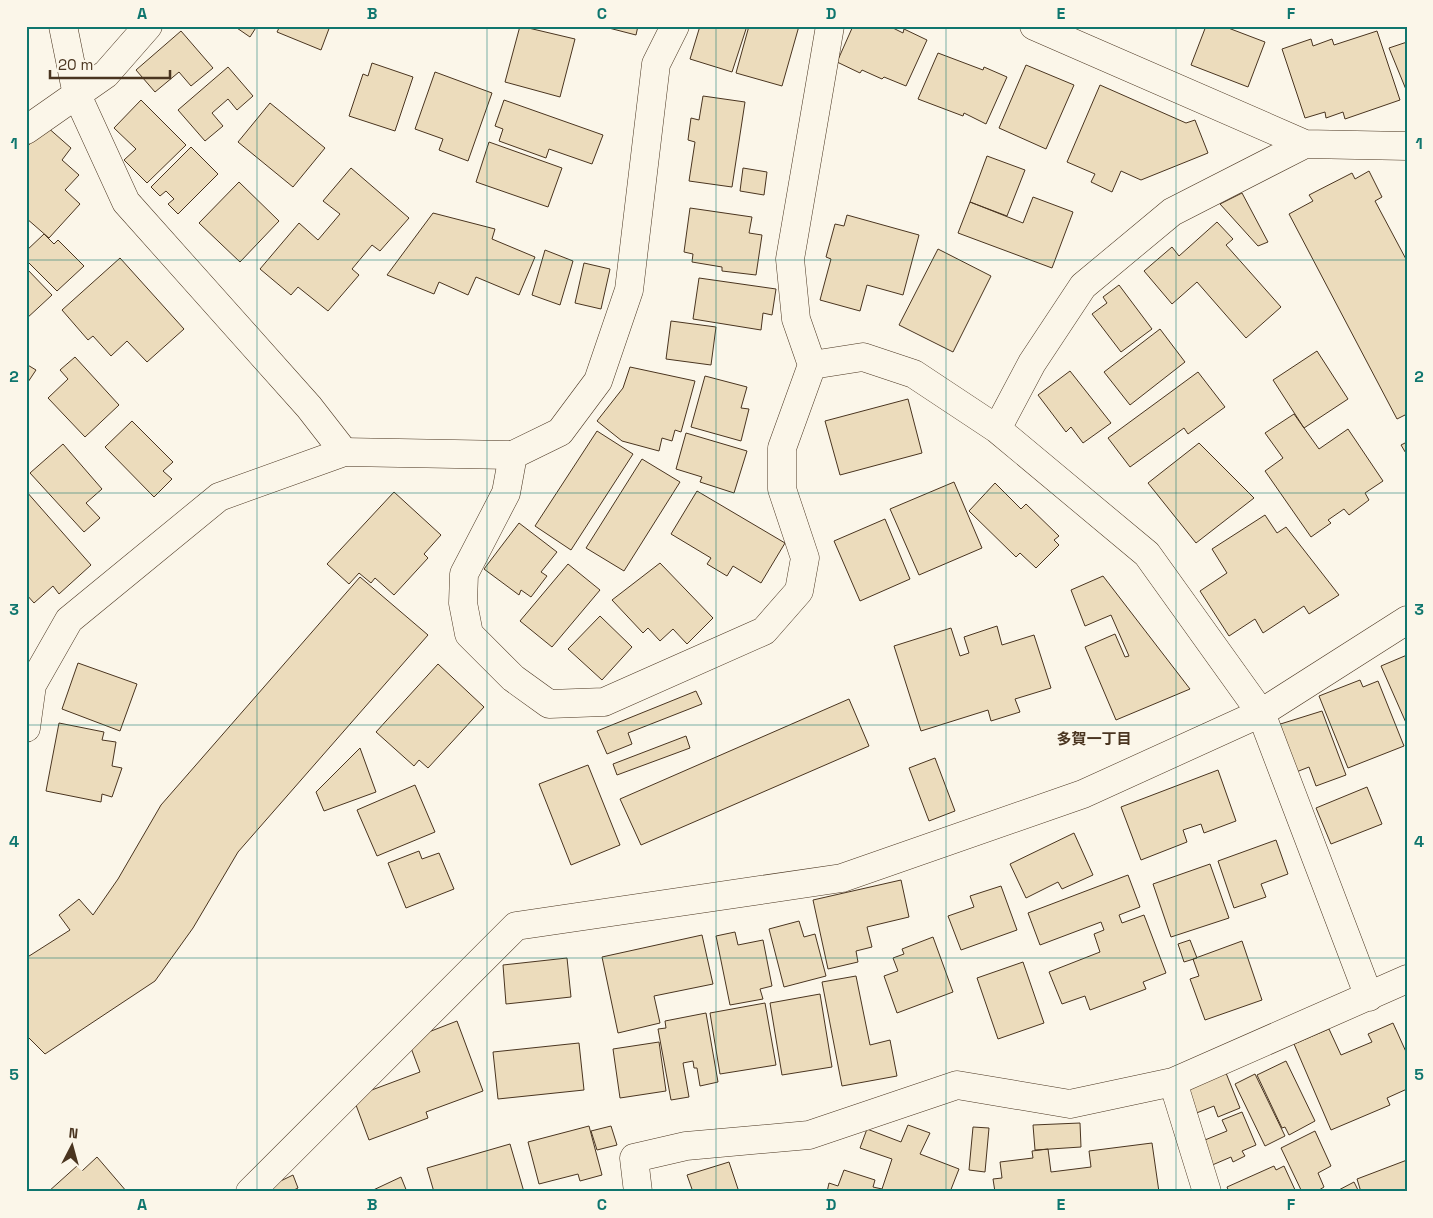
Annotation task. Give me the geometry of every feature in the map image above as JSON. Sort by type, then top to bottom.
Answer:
[{"type":"street","points":[[63,26],[77,95],[126,202],[309,407],[344,452]]},
{"type":"street","points":[[26,130],[106,74],[148,26]]},
{"type":"street","points":[[26,728],[32,685],[69,620],[219,497],[344,452],[513,455],[560,432],[598,381],[629,290],[656,64],[675,26]]},
{"type":"street","points":[[513,455],[506,493],[464,574],[463,604],[469,634],[513,678],[549,704],[604,702],[764,631],[799,591],[806,558],[782,489],[782,448],[812,365],[796,318],[790,259],[830,26]]},
{"type":"street","points":[[1034,26],[1305,144],[1407,146]]},
{"type":"street","points":[[997,429],[1032,363],[1083,286],[1172,212],[1305,144]]},
{"type":"street","points":[[812,365],[863,357],[914,374],[997,429],[1147,554],[1261,713],[1369,997]]},
{"type":"street","points":[[250,1192],[516,926],[842,878],[1083,794],[1261,713],[1407,620]]},
{"type":"street","points":[[638,1192],[634,1158],[686,1146],[809,1135],[958,1085],[1070,1104],[1173,1082],[1369,997],[1405,985]]},
{"type":"street","points":[[1173,1082],[1207,1192]]},
{"type":"building","points":[[234,26],[257,26],[250,37]]},
{"type":"building","points":[[280,26],[330,26],[321,50],[277,32]]},
{"type":"building","points":[[520,26],[575,39],[560,97],[505,82]]},
{"type":"building","points":[[601,26],[638,26],[636,35]]},
{"type":"building","points":[[700,26],[747,26],[732,72],[690,59]]},
{"type":"building","points":[[749,26],[799,26],[782,86],[736,73]]},
{"type":"building","points":[[853,26],[889,26],[903,33],[904,29],[927,40],[906,86],[884,77],[882,79],[862,70],[860,73],[837,62]]},
{"type":"building","points":[[1206,26],[1223,26],[1265,42],[1248,87],[1191,65]]},
{"type":"building","points":[[181,31],[213,68],[191,86],[179,72],[155,92],[136,70]]},
{"type":"building","points":[[1377,31],[1400,100],[1345,119],[1343,112],[1326,118],[1325,112],[1305,118],[1282,49],[1311,39],[1313,46],[1332,39],[1334,45]]},
{"type":"building","points":[[1407,42],[1407,92],[1389,48]]},
{"type":"building","points":[[938,53],[983,70],[984,67],[1007,77],[986,124],[964,113],[963,116],[918,99]]},
{"type":"building","points":[[372,63],[413,77],[395,131],[349,116],[363,74],[368,76]]},
{"type":"building","points":[[1026,65],[1074,85],[1046,149],[999,128]]},
{"type":"building","points":[[228,67],[253,96],[237,110],[228,99],[212,113],[223,126],[205,141],[178,110]]},
{"type":"building","points":[[435,72],[492,93],[468,161],[439,150],[443,139],[415,129]]},
{"type":"building","points":[[1100,85],[1186,123],[1195,120],[1208,153],[1141,180],[1121,171],[1112,192],[1091,182],[1095,174],[1067,162]]},
{"type":"building","points":[[703,96],[745,102],[732,187],[689,181],[695,142],[688,140],[691,118],[699,120]]},
{"type":"building","points":[[141,100],[186,145],[147,183],[124,160],[136,149],[114,128]]},
{"type":"building","points":[[504,100],[603,135],[592,164],[549,149],[546,158],[499,141],[503,129],[495,126]]},
{"type":"building","points":[[270,103],[325,148],[293,187],[238,142]]},
{"type":"building","points":[[46,126],[71,148],[62,160],[79,175],[65,190],[80,204],[49,238],[26,218],[26,148]]},
{"type":"building","points":[[489,142],[562,168],[548,207],[476,182]]},
{"type":"building","points":[[191,147],[218,174],[178,214],[168,204],[174,199],[166,191],[160,196],[151,187]]},
{"type":"building","points":[[987,156],[1025,170],[1007,216],[970,202]]},
{"type":"building","points":[[351,168],[409,218],[380,251],[372,245],[352,269],[359,275],[328,311],[298,287],[291,295],[260,269],[299,223],[318,240],[340,214],[323,201]]},
{"type":"building","points":[[743,168],[767,172],[764,195],[740,191]]},
{"type":"building","points":[[1369,171],[1382,197],[1375,201],[1407,261],[1407,414],[1397,419],[1289,214],[1313,201],[1309,195],[1352,173],[1355,179]]},
{"type":"building","points":[[239,182],[279,221],[240,262],[199,223]]},
{"type":"building","points":[[1242,193],[1268,242],[1258,246],[1220,204]]},
{"type":"building","points":[[1033,197],[1073,212],[1052,268],[958,233],[970,202],[1023,223]]},
{"type":"building","points":[[690,208],[752,217],[749,233],[762,235],[756,275],[722,271],[722,267],[692,262],[693,254],[684,252]]},
{"type":"building","points":[[433,213],[495,229],[492,239],[535,257],[519,295],[476,277],[468,295],[439,282],[434,294],[387,275]]},
{"type":"building","points":[[847,215],[919,235],[903,295],[867,285],[860,311],[820,300],[831,259],[826,257],[835,224],[844,226]]},
{"type":"building","points":[[1217,222],[1233,239],[1226,245],[1281,307],[1246,338],[1197,282],[1172,304],[1144,271],[1172,247],[1179,256]]},
{"type":"building","points":[[44,234],[54,244],[58,240],[84,266],[57,291],[26,260],[26,251]]},
{"type":"building","points":[[938,249],[991,276],[953,352],[899,325]]},
{"type":"building","points":[[545,250],[573,261],[560,305],[532,295]]},
{"type":"building","points":[[120,258],[184,329],[147,362],[127,341],[111,356],[93,336],[88,340],[62,310]]},
{"type":"building","points":[[584,263],[610,269],[601,309],[575,303]]},
{"type":"building","points":[[26,268],[52,295],[26,319]]},
{"type":"building","points":[[699,278],[776,289],[772,315],[763,313],[761,330],[693,319]]},
{"type":"building","points":[[1119,285],[1152,329],[1121,352],[1092,314],[1107,303],[1103,297]]},
{"type":"building","points":[[671,321],[716,327],[711,365],[666,359]]},
{"type":"building","points":[[1160,329],[1185,362],[1130,405],[1104,372]]},
{"type":"building","points":[[1317,351],[1348,399],[1304,428],[1273,380]]},
{"type":"building","points":[[75,357],[119,405],[85,437],[48,398],[68,379],[60,370]]},
{"type":"building","points":[[26,364],[36,370],[26,385]]},
{"type":"building","points":[[630,367],[695,381],[681,432],[675,430],[672,441],[662,438],[659,451],[622,441],[597,421],[623,388]]},
{"type":"building","points":[[1070,371],[1111,423],[1083,443],[1071,427],[1066,432],[1038,395]]},
{"type":"building","points":[[1198,372],[1225,407],[1188,434],[1184,428],[1130,467],[1108,438]]},
{"type":"building","points":[[705,376],[747,387],[741,408],[749,409],[741,441],[691,427]]},
{"type":"building","points":[[908,399],[922,453],[840,475],[825,421]]},
{"type":"building","points":[[1294,414],[1319,449],[1348,429],[1383,481],[1365,493],[1369,500],[1349,515],[1344,509],[1328,520],[1331,523],[1311,537],[1265,471],[1283,458],[1265,433]]},
{"type":"building","points":[[132,421],[173,462],[163,471],[172,479],[154,497],[105,447]]},
{"type":"building","points":[[597,431],[633,454],[571,550],[535,526]]},
{"type":"building","points":[[686,433],[747,451],[734,493],[700,482],[702,477],[676,469]]},
{"type":"building","points":[[1407,442],[1407,455],[1401,445]]},
{"type":"building","points":[[1199,443],[1254,498],[1196,543],[1148,483]]},
{"type":"building","points":[[63,444],[102,489],[86,503],[100,518],[84,532],[30,473]]},
{"type":"building","points":[[642,459],[680,482],[624,571],[586,548]]},
{"type":"building","points":[[954,482],[982,548],[919,575],[890,509]]},
{"type":"building","points":[[995,483],[1021,509],[1026,504],[1059,536],[1054,540],[1059,545],[1036,568],[1020,553],[1016,557],[969,511]]},
{"type":"building","points":[[26,491],[91,565],[59,594],[53,586],[34,603],[26,594]]},
{"type":"building","points":[[697,491],[785,543],[761,583],[733,566],[727,576],[707,564],[711,558],[671,534]]},
{"type":"building","points":[[394,492],[441,535],[424,554],[428,558],[394,595],[375,578],[371,583],[359,573],[349,584],[327,564]]},
{"type":"building","points":[[1265,515],[1277,533],[1286,527],[1339,595],[1309,614],[1304,606],[1263,633],[1255,619],[1229,636],[1200,591],[1227,573],[1212,549]]},
{"type":"building","points":[[885,519],[910,579],[860,601],[834,541]]},
{"type":"building","points":[[519,523],[557,552],[541,572],[547,576],[531,597],[521,590],[519,595],[484,569]]},
{"type":"building","points":[[660,563],[713,618],[687,644],[673,629],[660,641],[648,628],[643,633],[612,600]]},
{"type":"building","points":[[568,564],[600,590],[552,647],[520,621]]},
{"type":"building","points":[[1103,576],[1190,689],[1116,720],[1085,647],[1115,634],[1125,657],[1129,656],[1111,615],[1085,626],[1071,590]]},
{"type":"building","points":[[360,577],[428,635],[238,852],[193,928],[155,981],[45,1054],[26,1035],[26,958],[70,930],[59,915],[79,899],[93,915],[118,879],[161,805]]},
{"type":"building","points":[[600,616],[632,647],[602,680],[568,649]]},
{"type":"building","points":[[997,626],[1002,645],[1034,635],[1051,688],[1015,699],[1020,712],[991,721],[988,710],[921,731],[894,646],[951,628],[960,656],[969,653],[964,637]]},
{"type":"building","points":[[1407,655],[1407,725],[1381,666]]},
{"type":"building","points":[[78,663],[137,684],[120,731],[62,709]]},
{"type":"building","points":[[438,664],[484,707],[428,768],[419,760],[414,766],[376,732]]},
{"type":"building","points":[[1360,680],[1363,687],[1378,681],[1404,746],[1348,768],[1319,696]]},
{"type":"building","points":[[696,691],[702,704],[628,733],[632,744],[607,754],[597,731]]},
{"type":"building","points":[[849,699],[869,746],[641,845],[620,799]]},
{"type":"building","points":[[1322,711],[1346,775],[1316,786],[1309,767],[1286,776],[1274,726]]},
{"type":"building","points":[[59,723],[104,732],[102,740],[116,742],[112,766],[122,768],[112,797],[102,794],[101,802],[46,791]]},
{"type":"building","points":[[686,736],[690,748],[617,775],[613,764]]},
{"type":"building","points":[[360,748],[376,792],[324,811],[316,792]]},
{"type":"building","points":[[935,758],[955,811],[929,821],[909,768]]},
{"type":"building","points":[[588,765],[620,845],[571,865],[539,784]]},
{"type":"building","points":[[1218,770],[1236,821],[1204,833],[1201,824],[1183,830],[1187,842],[1141,860],[1121,807]]},
{"type":"building","points":[[415,785],[435,832],[377,856],[357,810]]},
{"type":"building","points":[[1367,787],[1382,824],[1331,844],[1316,808]]},
{"type":"building","points":[[1074,833],[1093,875],[1062,889],[1058,882],[1026,898],[1010,864]]},
{"type":"building","points":[[1276,840],[1288,874],[1261,884],[1266,897],[1234,908],[1218,861]]},
{"type":"building","points":[[419,851],[422,859],[439,853],[454,889],[406,908],[388,863]]},
{"type":"building","points":[[1210,864],[1229,918],[1171,937],[1153,884]]},
{"type":"building","points":[[1128,875],[1140,907],[1119,915],[1122,923],[1144,915],[1166,973],[1143,982],[1146,989],[1090,1010],[1085,996],[1062,1004],[1049,972],[1100,952],[1094,934],[1104,930],[1101,922],[1040,945],[1028,913]]},
{"type":"building","points":[[901,880],[909,917],[867,927],[872,947],[856,951],[858,962],[828,969],[813,900]]},
{"type":"building","points":[[1001,886],[1017,930],[961,950],[948,916],[974,907],[970,896]]},
{"type":"building","points":[[799,921],[804,937],[815,934],[826,976],[784,987],[769,929]]},
{"type":"building","points":[[735,932],[738,945],[763,940],[772,986],[760,989],[763,999],[730,1005],[716,936]]},
{"type":"building","points":[[702,935],[713,984],[654,996],[660,1023],[618,1033],[602,957]]},
{"type":"building","points":[[933,937],[953,992],[897,1013],[884,976],[898,971],[893,958],[904,954],[902,949]]},
{"type":"building","points":[[1190,940],[1197,958],[1184,962],[1178,944]]},
{"type":"building","points":[[1242,941],[1262,1000],[1205,1020],[1190,979],[1199,976],[1193,959]]},
{"type":"building","points":[[567,958],[571,997],[506,1004],[503,965]]},
{"type":"building","points":[[1023,962],[1044,1023],[998,1039],[977,978]]},
{"type":"building","points":[[856,976],[870,1045],[890,1040],[897,1076],[842,1086],[822,982]]},
{"type":"building","points":[[820,994],[832,1067],[782,1075],[770,1003]]},
{"type":"building","points":[[765,1003],[776,1065],[720,1074],[710,1013]]},
{"type":"building","points":[[706,1013],[718,1082],[700,1086],[697,1068],[694,1068],[693,1061],[683,1063],[689,1097],[671,1100],[658,1029],[666,1028],[665,1021]]},
{"type":"building","points":[[457,1021],[483,1091],[426,1112],[428,1118],[369,1140],[353,1097],[420,1072],[408,1040]]},
{"type":"building","points":[[1393,1023],[1407,1054],[1407,1089],[1387,1098],[1390,1105],[1331,1130],[1294,1044],[1329,1029],[1341,1055],[1372,1042],[1368,1034]]},
{"type":"building","points":[[659,1042],[666,1091],[620,1098],[613,1049]]},
{"type":"building","points":[[579,1043],[584,1090],[498,1099],[493,1052]]},
{"type":"building","points":[[1286,1061],[1315,1121],[1289,1135],[1285,1127],[1282,1128],[1257,1075]]},
{"type":"building","points":[[1224,1068],[1240,1108],[1218,1117],[1214,1106],[1189,1116],[1181,1085]]},
{"type":"building","points":[[1255,1074],[1285,1136],[1265,1146],[1235,1084]]},
{"type":"building","points":[[1242,1112],[1256,1145],[1242,1151],[1245,1156],[1233,1162],[1231,1157],[1210,1166],[1200,1142],[1227,1131],[1222,1120]]},
{"type":"building","points":[[1080,1123],[1081,1147],[1035,1150],[1033,1125]]},
{"type":"building","points":[[908,1125],[930,1133],[920,1154],[959,1169],[950,1192],[827,1192],[829,1183],[838,1186],[844,1170],[875,1180],[873,1187],[882,1189],[892,1159],[860,1148],[867,1129],[901,1142]]},
{"type":"building","points":[[589,1126],[602,1175],[580,1181],[578,1174],[539,1184],[528,1142]]},
{"type":"building","points":[[611,1126],[617,1145],[597,1150],[591,1131]]},
{"type":"building","points":[[973,1127],[989,1128],[985,1172],[969,1170]]},
{"type":"building","points":[[1315,1131],[1331,1166],[1318,1173],[1324,1187],[1316,1192],[1302,1192],[1281,1148]]},
{"type":"building","points":[[1152,1143],[1159,1192],[995,1192],[993,1179],[1002,1178],[1000,1162],[1033,1158],[1032,1151],[1048,1149],[1051,1172],[1091,1167],[1089,1151]]},
{"type":"building","points":[[510,1144],[524,1192],[434,1192],[427,1168]]},
{"type":"building","points":[[97,1157],[127,1192],[48,1192],[78,1165],[82,1171]]},
{"type":"building","points":[[1407,1160],[1407,1192],[1361,1192],[1357,1179]]},
{"type":"building","points":[[729,1162],[739,1192],[693,1192],[687,1175]]},
{"type":"building","points":[[1274,1166],[1276,1170],[1284,1166],[1296,1192],[1229,1192],[1227,1187]]},
{"type":"building","points":[[293,1175],[298,1188],[290,1192],[263,1192],[262,1190]]},
{"type":"building","points":[[401,1177],[407,1192],[369,1192]]},
{"type":"building","points":[[1354,1182],[1359,1192],[1335,1192]]},
{"type":"district","name":"多賀一丁目","points":[[1094,739]]}]
